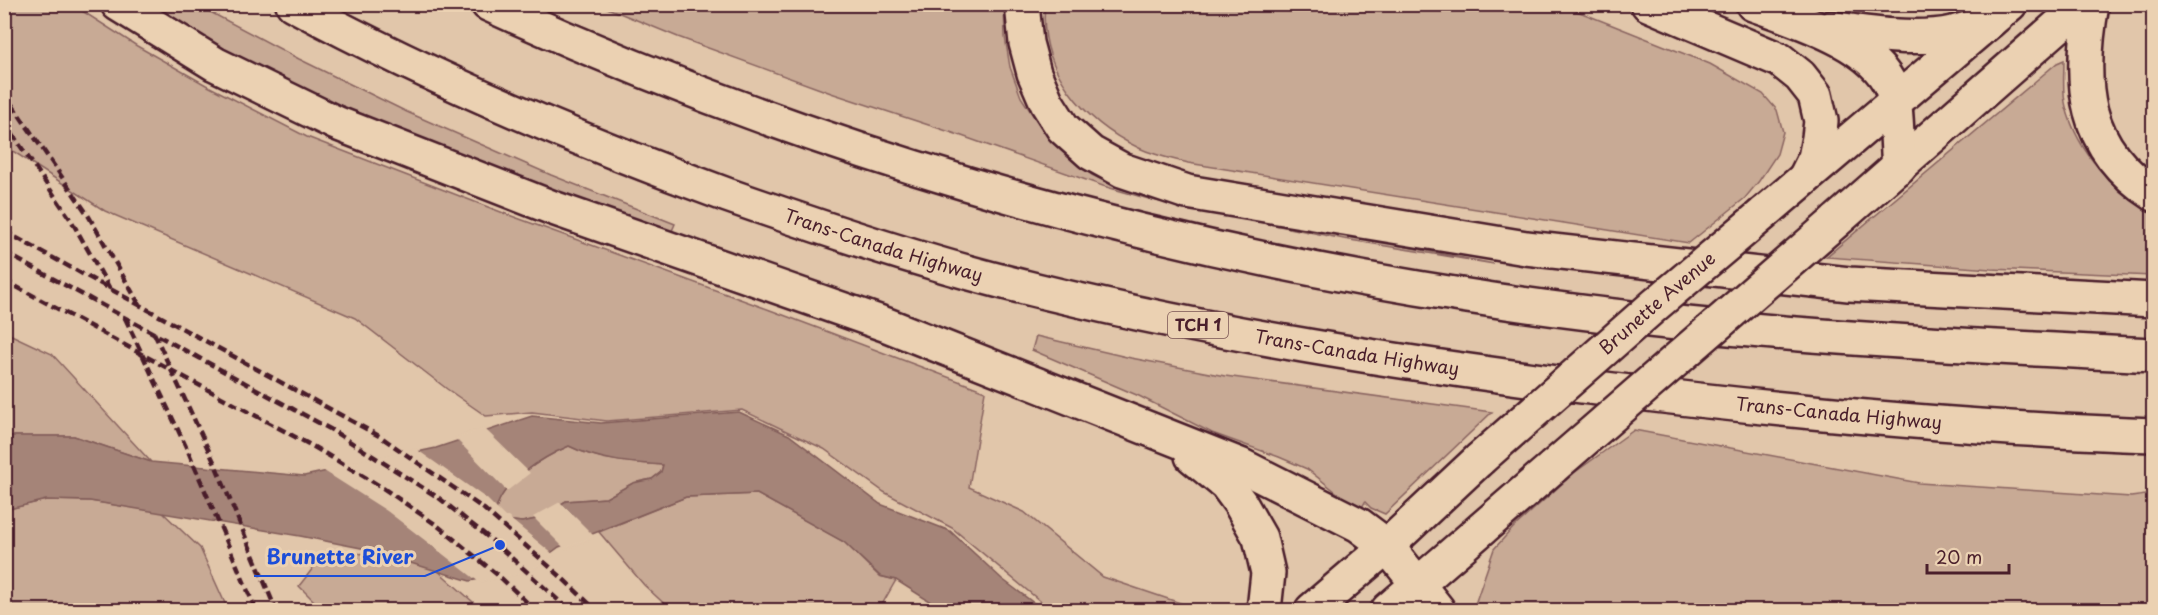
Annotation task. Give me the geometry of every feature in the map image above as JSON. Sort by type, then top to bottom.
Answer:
[{"type":"main road","points":[[118,4],[215,64],[336,123],[553,208],[887,325],[1240,465],[1359,525],[1387,546],[1438,610]]},
{"type":"main road","name":"Trans-Canada Highway","points":[[293,4],[426,71],[553,128],[659,170],[906,255],[1005,282],[1139,313],[1316,348],[1526,380],[1724,404],[1957,425],[2154,435]]},
{"type":"main road","points":[[488,4],[553,34],[699,93],[860,149],[994,191],[1149,234],[1309,269],[1469,297],[1605,315],[1780,333],[2154,355]]},
{"type":"main road","points":[[1024,4],[1026,43],[1034,73],[1047,104],[1063,128],[1091,153],[1122,170],[1187,192],[1526,248],[1849,284],[2154,300]]},
{"type":"main road","points":[[1648,4],[1779,60],[1800,76],[1815,95],[1821,121],[1815,158],[1805,178]]},
{"type":"main road","points":[[1753,4],[1838,38],[1881,69],[1893,90],[1899,167]]},
{"type":"main road","points":[[1388,610],[1899,167],[2083,4]]},
{"type":"main road","points":[[2092,4],[2086,37],[2085,67],[2087,96],[2093,123],[2106,150],[2125,173],[2154,194]]},
{"type":"main road","points":[[1810,25],[1875,35],[1951,33],[2000,13]]},
{"type":"main road","name":"Brunette Avenue","points":[[1312,610],[1387,546],[1480,459],[1655,305],[2000,13]]},
{"type":"main road","points":[[1159,432],[1226,484],[1240,503],[1260,538],[1268,573],[1264,610]]},
{"type":"shaded area","points":[[4,5],[73,5],[137,46],[206,85],[307,137],[506,214],[985,391],[969,487],[1024,512],[1103,577],[1201,610],[1051,610],[952,528],[884,492],[824,449],[742,410],[607,421],[532,412],[486,416],[355,318],[105,211],[5,146]]},
{"type":"shaded area","points":[[147,5],[197,5],[299,59],[407,112],[551,175],[675,224],[671,233],[649,226],[341,108],[252,66]]},
{"type":"shaded area","points":[[600,5],[1004,5],[1005,37],[1010,67],[1021,97],[1042,129],[1070,158],[1092,175],[1121,189],[1177,202],[1494,264],[1344,239],[1156,201],[1103,186],[831,93],[678,37]]},
{"type":"shaded area","points":[[1045,5],[1562,5],[1710,64],[1763,94],[1777,110],[1783,132],[1777,154],[1745,198],[1689,243],[1188,163],[1139,148],[1100,124],[1083,108],[1057,72],[1049,51],[1045,28]]},
{"type":"shaded area","points":[[2064,60],[2066,107],[2079,140],[2088,155],[2111,181],[2138,204],[2153,213],[2153,276],[1991,269],[1826,257],[2057,63]]},
{"type":"shaded area","points":[[5,332],[52,354],[151,462],[74,436],[5,436]]},
{"type":"shaded area","points":[[1036,336],[1131,358],[1225,376],[1492,412],[1385,514],[1371,508],[1365,502],[1360,511],[1307,469],[1212,433],[1139,396],[1032,350]]},
{"type":"shaded area","points":[[739,412],[789,435],[880,504],[950,531],[1002,579],[1043,610],[943,610],[896,580],[880,576],[844,542],[757,494],[686,497],[559,547],[529,569],[470,581],[361,548],[90,501],[46,500],[5,510],[4,436],[74,436],[151,462],[304,476],[436,448],[532,416],[601,423]],"holes":[[[569,446],[615,460],[663,465],[661,472],[652,479],[633,483],[606,498],[566,501],[536,519],[522,522],[504,520],[496,512],[505,491],[524,472]]]},
{"type":"shaded area","points":[[1634,430],[1919,483],[2131,497],[2153,494],[2153,610],[1473,610],[1494,549],[1513,528],[1574,473]]},
{"type":"shaded area","points":[[569,446],[603,458],[663,465],[661,472],[652,479],[633,483],[606,498],[566,501],[536,519],[522,522],[504,520],[496,512],[505,491],[524,472]]},
{"type":"shaded area","points":[[757,494],[844,542],[879,576],[896,580],[880,608],[875,610],[671,610],[644,585],[599,532],[686,497]]},
{"type":"shaded area","points":[[46,500],[90,501],[162,512],[200,548],[228,610],[5,610],[4,510]]},
{"type":"shaded area","points":[[418,553],[482,610],[323,610],[299,586],[324,554]]},
{"type":"pier","points":[[484,428],[530,473],[507,491],[455,438]]},
{"type":"pier","points":[[416,449],[487,499],[505,517],[508,517],[554,555],[530,572],[479,582],[387,511],[321,469]]},
{"type":"pier","points":[[560,502],[595,537],[565,549],[533,517]]},
{"type":"railway","points":[[4,93],[88,215],[139,304]]},
{"type":"railway","points":[[4,122],[71,220],[110,289]]},
{"type":"railway","points":[[4,231],[381,437],[484,509],[596,610]]},
{"type":"railway","points":[[4,252],[330,429],[439,498],[493,541],[569,610]]},
{"type":"railway","points":[[4,280],[314,447],[380,486],[438,526],[500,577],[535,610]]},
{"type":"railway","points":[[125,318],[188,451],[256,610]]},
{"type":"railway","points":[[154,333],[215,464],[276,610]]},
{"type":"place","name":"Brunette River","points":[[500,545]]}]
